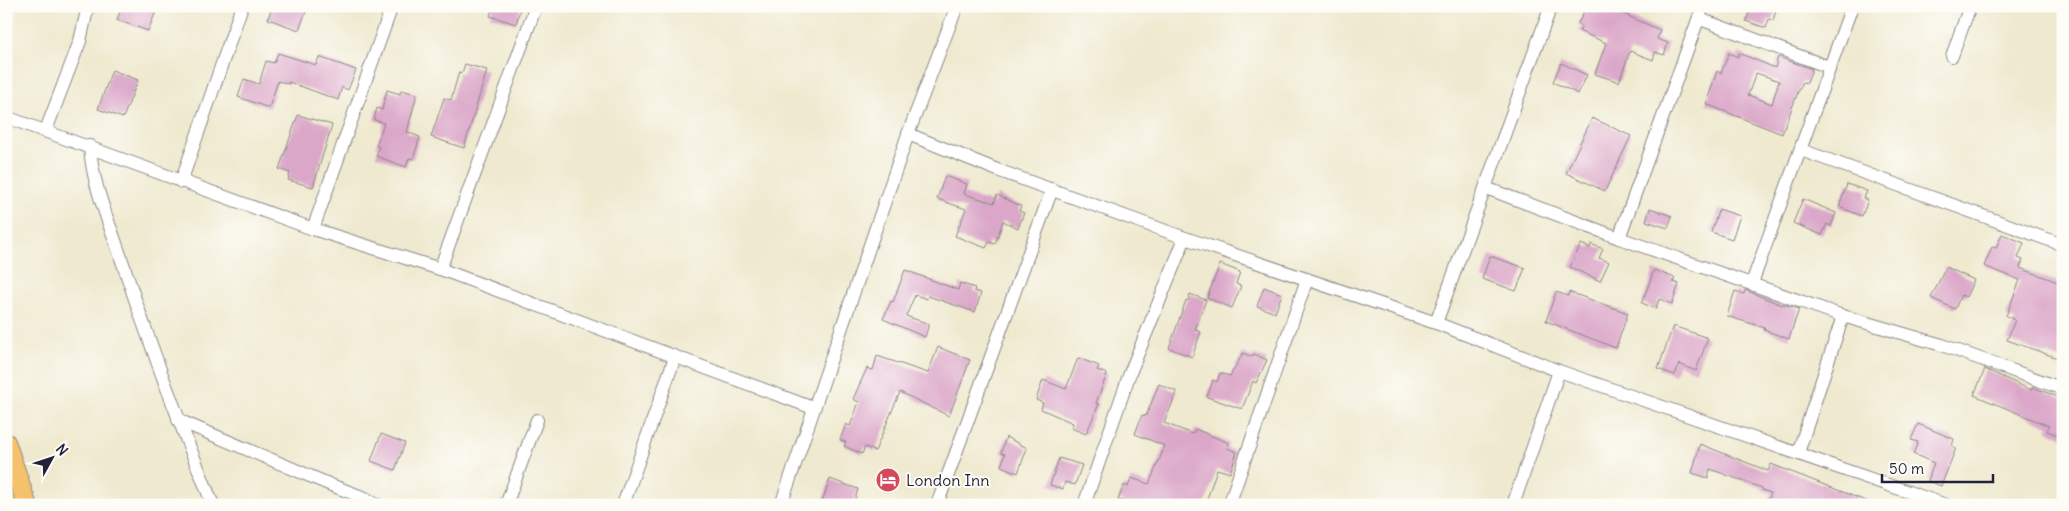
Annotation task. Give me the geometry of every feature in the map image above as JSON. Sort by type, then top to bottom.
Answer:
[{"type":"main road","points":[[6,443],[27,505]]},
{"type":"street","points":[[46,130],[80,41],[88,6]]},
{"type":"street","points":[[182,182],[242,6]]},
{"type":"street","points":[[314,229],[392,6]]},
{"type":"street","points":[[440,269],[536,6]]},
{"type":"street","points":[[781,505],[812,408],[908,134],[957,6]]},
{"type":"street","points":[[1436,323],[1551,6]]},
{"type":"street","points":[[1619,238],[1704,6]]},
{"type":"street","points":[[1752,284],[1852,6]]},
{"type":"street","points":[[1952,56],[1970,6]]},
{"type":"street","points":[[1700,19],[1829,68]]},
{"type":"street","points":[[6,117],[314,229],[440,269],[812,408]]},
{"type":"street","points":[[908,134],[1185,238],[1436,323],[1559,371],[1946,505]]},
{"type":"street","points":[[90,146],[91,170],[178,420],[213,505]]},
{"type":"street","points":[[1801,150],[2063,245]]},
{"type":"street","points":[[1486,188],[1619,238],[1843,316],[1942,345],[2063,389]]},
{"type":"street","points":[[937,505],[1052,189]]},
{"type":"street","points":[[1084,505],[1130,373],[1185,238]]},
{"type":"street","points":[[1229,505],[1307,279]]},
{"type":"street","points":[[1798,453],[1843,316]]},
{"type":"street","points":[[623,505],[675,357]]},
{"type":"street","points":[[1513,505],[1559,371]]},
{"type":"street","points":[[178,420],[331,486],[365,498],[377,505]]},
{"type":"street","points":[[506,505],[537,420]]},
{"type":"building","points":[[122,6],[158,6],[148,31],[117,20]]},
{"type":"building","points":[[272,6],[308,6],[299,30],[268,19]]},
{"type":"building","points":[[493,6],[521,6],[516,24],[490,16]]},
{"type":"building","points":[[1605,6],[1660,30],[1657,39],[1668,43],[1664,55],[1655,52],[1653,60],[1630,51],[1619,82],[1595,74],[1606,43],[1579,31],[1582,26],[1578,24],[1585,9],[1590,12],[1593,7],[1602,11]]},
{"type":"building","points":[[1751,6],[1772,6],[1776,10],[1773,21],[1769,19],[1766,28],[1746,21]]},
{"type":"building","points":[[278,53],[316,65],[319,57],[356,70],[348,90],[342,87],[338,100],[289,82],[289,84],[278,81],[269,108],[238,97],[244,79],[259,84],[266,61],[274,63]]},
{"type":"building","points":[[1729,53],[1738,57],[1739,53],[1775,68],[1778,57],[1812,69],[1807,83],[1803,82],[1798,92],[1782,134],[1706,104],[1717,71],[1721,73]],"holes":[[[1756,73],[1779,81],[1772,104],[1748,95]]]},
{"type":"building","points":[[1561,63],[1587,75],[1578,94],[1553,82]]},
{"type":"building","points":[[465,64],[487,70],[464,148],[431,137],[444,98],[451,100],[459,72],[462,73]]},
{"type":"building","points":[[112,70],[138,80],[123,118],[98,109]]},
{"type":"building","points":[[387,90],[400,94],[401,90],[417,94],[407,132],[420,137],[413,159],[409,158],[406,167],[376,156],[379,147],[376,146],[384,123],[374,120],[377,108],[382,110]]},
{"type":"building","points":[[298,115],[332,125],[313,187],[288,180],[290,173],[279,169]]},
{"type":"building","points":[[1592,118],[1631,136],[1605,191],[1566,173]]},
{"type":"building","points":[[945,176],[967,184],[964,194],[994,203],[997,195],[1021,206],[1019,211],[1024,213],[1018,228],[1003,221],[995,244],[989,242],[986,248],[955,236],[966,209],[937,199]]},
{"type":"building","points":[[1847,184],[1867,191],[1864,198],[1868,200],[1862,216],[1839,207]]},
{"type":"building","points":[[1803,199],[1836,213],[1831,226],[1827,224],[1822,235],[1793,223]]},
{"type":"building","points":[[1650,208],[1672,216],[1668,228],[1646,221]]},
{"type":"building","points":[[1719,209],[1740,216],[1732,239],[1711,232]]},
{"type":"building","points":[[2002,234],[2024,243],[2018,258],[2023,260],[2020,268],[2063,284],[2063,360],[2007,340],[2015,320],[2006,316],[2020,280],[1984,266],[1992,247],[1996,248]]},
{"type":"building","points":[[1581,244],[1590,248],[1591,244],[1603,249],[1599,258],[1609,262],[1600,281],[1570,267]]},
{"type":"building","points":[[1490,256],[1525,268],[1516,291],[1482,279]]},
{"type":"building","points":[[1220,264],[1240,272],[1236,284],[1241,286],[1232,308],[1207,298]]},
{"type":"building","points":[[1946,267],[1974,280],[1966,297],[1961,295],[1955,309],[1931,298]]},
{"type":"building","points":[[905,270],[958,290],[960,283],[975,288],[974,291],[981,293],[975,312],[928,296],[927,299],[915,295],[906,316],[929,324],[925,337],[883,319],[891,301],[893,302]]},
{"type":"building","points":[[1654,270],[1675,278],[1673,282],[1679,284],[1672,304],[1659,299],[1656,309],[1642,303]]},
{"type":"building","points":[[1264,287],[1282,294],[1275,313],[1257,306]]},
{"type":"building","points":[[1745,290],[1782,305],[1799,309],[1789,339],[1764,330],[1765,328],[1727,316],[1735,291],[1744,294]]},
{"type":"building","points":[[1556,292],[1568,296],[1569,292],[1628,313],[1616,348],[1546,321]]},
{"type":"building","points":[[1190,294],[1206,300],[1195,330],[1201,332],[1192,357],[1169,348],[1186,300],[1188,301]]},
{"type":"building","points":[[1673,326],[1708,338],[1696,371],[1679,364],[1675,375],[1658,369]]},
{"type":"building","points":[[938,347],[970,360],[949,416],[900,392],[875,451],[865,447],[862,454],[844,446],[846,442],[840,440],[846,424],[850,426],[859,402],[853,399],[867,368],[873,370],[877,356],[928,373]]},
{"type":"building","points":[[1243,353],[1252,357],[1254,354],[1267,360],[1256,383],[1253,381],[1242,409],[1207,397],[1213,380],[1217,382],[1220,373],[1230,376]]},
{"type":"building","points":[[1078,358],[1099,366],[1097,370],[1107,374],[1096,403],[1099,404],[1086,434],[1071,428],[1073,423],[1041,409],[1043,403],[1036,400],[1043,380],[1066,389]]},
{"type":"building","points":[[1985,369],[2031,390],[2033,387],[2063,399],[2063,437],[2047,431],[2049,426],[1974,395]]},
{"type":"building","points":[[1159,384],[1177,392],[1164,423],[1193,434],[1195,429],[1229,443],[1227,448],[1237,452],[1230,473],[1217,469],[1205,505],[1122,505],[1123,501],[1118,500],[1124,485],[1128,487],[1131,478],[1149,484],[1165,446],[1135,434],[1142,415],[1146,416]]},
{"type":"building","points":[[1918,424],[1954,439],[1952,446],[1956,448],[1941,486],[1928,481],[1934,463],[1913,454],[1918,442],[1911,440]]},
{"type":"building","points":[[381,434],[405,443],[395,470],[371,461]]},
{"type":"building","points":[[1006,437],[1027,448],[1018,473],[1001,466],[1005,454],[1001,453]]},
{"type":"building","points":[[1700,444],[1768,471],[1771,464],[1876,505],[1778,505],[1768,501],[1771,493],[1762,490],[1762,488],[1710,469],[1708,478],[1692,473]]},
{"type":"building","points":[[1059,458],[1082,465],[1075,485],[1065,482],[1063,489],[1050,485]]},
{"type":"building","points":[[830,479],[858,489],[854,503],[849,501],[848,505],[830,505],[822,502]]},
{"type":"place","name":"London Inn","points":[[888,480]]}]
